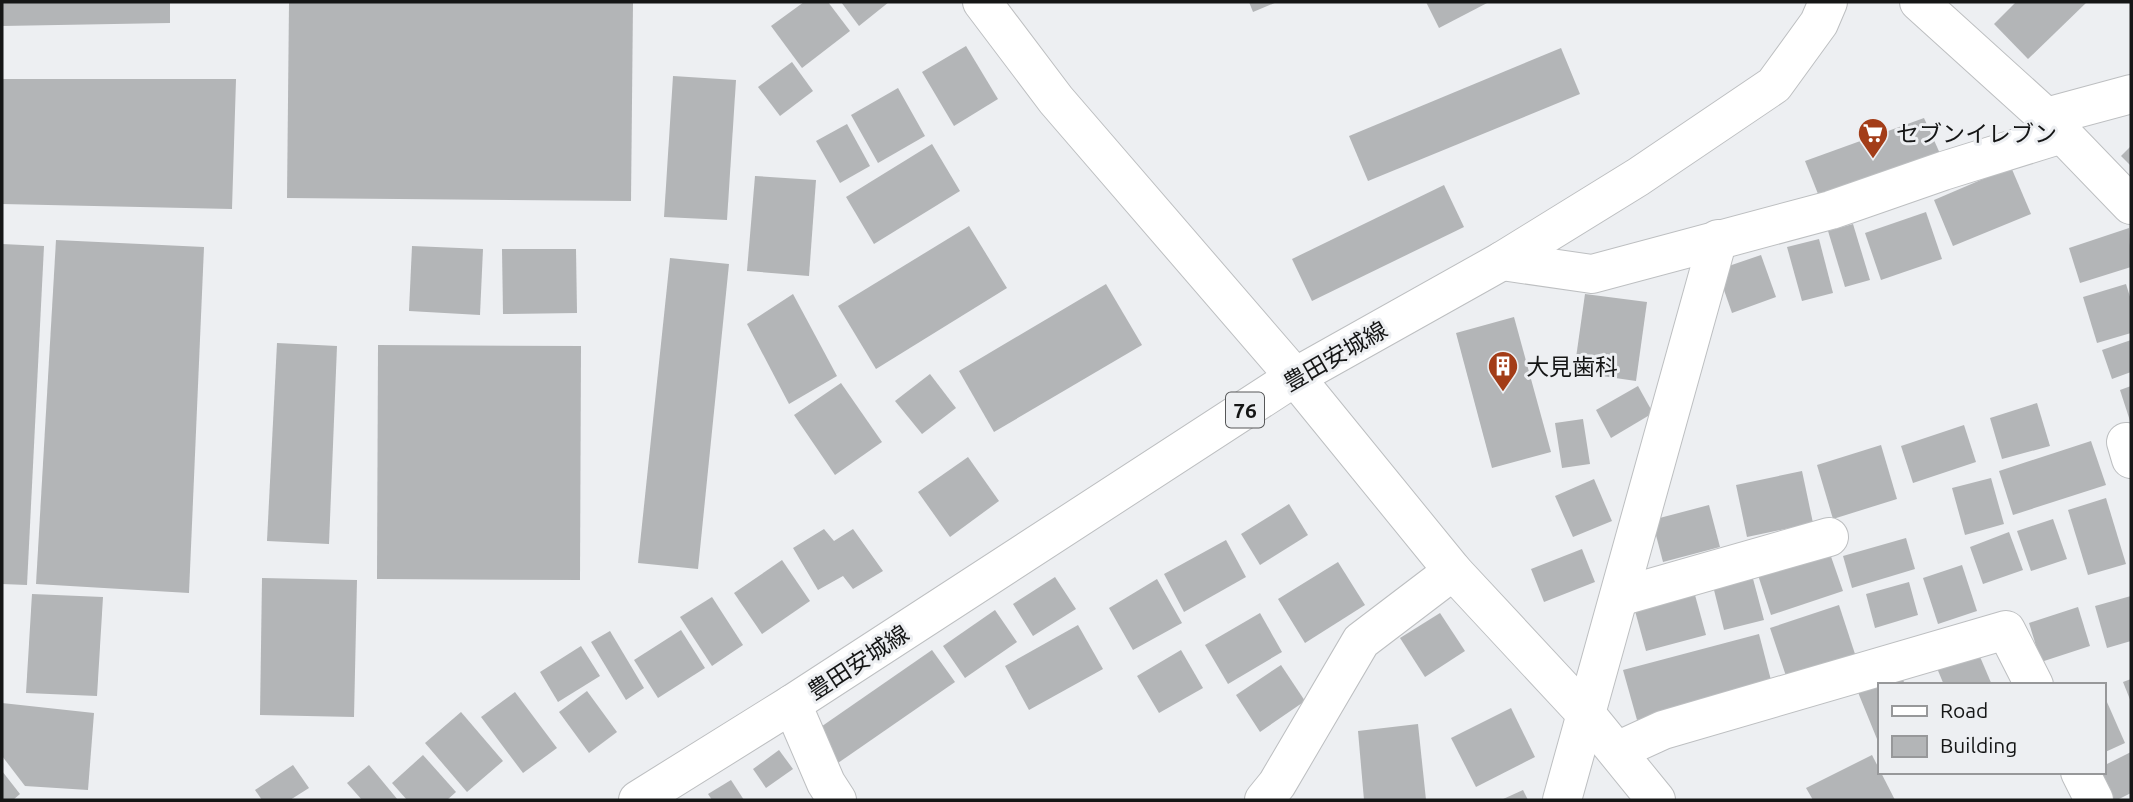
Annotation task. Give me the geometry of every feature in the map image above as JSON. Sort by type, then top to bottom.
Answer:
[{"type":"street","points":[[982,2],[1056,100],[1295,377],[1453,571],[1587,714],[1656,800]]},
{"type":"street","name":"豊田安城線","points":[[638,800],[792,704],[1295,377],[1502,261],[1639,177],[1774,85],[1819,23],[1828,2]]},
{"type":"street","points":[[1919,2],[2054,126],[2131,205]]},
{"type":"street","points":[[1502,261],[1592,274],[1832,210],[1943,171],[2131,94]]},
{"type":"street","points":[[1562,800],[1718,239]]},
{"type":"street","points":[[1619,597],[1829,537]]},
{"type":"street","points":[[1264,800],[1277,784],[1361,641],[1453,571]]},
{"type":"street","points":[[1617,751],[1663,730],[2006,630],[2033,683]]},
{"type":"street","points":[[792,704],[826,783],[837,800]]},
{"type":"street","points":[[2081,774],[2094,800]]},
{"type":"building","points":[[2,2],[170,2],[170,23],[2,26]]},
{"type":"building","points":[[289,2],[633,2],[631,201],[287,198]]},
{"type":"building","points":[[804,2],[828,2],[850,31],[802,68],[771,26]]},
{"type":"building","points":[[841,2],[889,2],[859,26]]},
{"type":"building","points":[[1249,2],[1277,2],[1253,12]]},
{"type":"building","points":[[1426,2],[1489,2],[1439,28]]},
{"type":"building","points":[[2016,2],[2087,2],[2028,59],[1994,24]]},
{"type":"building","points":[[966,46],[998,99],[954,126],[922,72]]},
{"type":"building","points":[[1561,48],[1580,94],[1368,181],[1349,136]]},
{"type":"building","points":[[792,62],[813,91],[780,116],[758,87]]},
{"type":"building","points":[[673,76],[736,80],[727,220],[664,217]]},
{"type":"building","points":[[2,79],[236,79],[232,209],[2,204]]},
{"type":"building","points":[[898,88],[925,136],[878,163],[851,115]]},
{"type":"building","name":"セブンイレブン","points":[[1924,118],[1942,158],[1822,204],[1805,161]]},
{"type":"building","points":[[847,124],[870,166],[840,183],[816,141]]},
{"type":"building","points":[[932,144],[960,191],[874,244],[846,197]]},
{"type":"building","points":[[2131,146],[2131,166],[2121,156]]},
{"type":"building","points":[[2011,167],[2031,214],[1953,246],[1934,200]]},
{"type":"building","points":[[755,176],[816,180],[809,276],[747,271]]},
{"type":"building","points":[[1444,185],[1464,227],[1312,301],[1292,259]]},
{"type":"building","points":[[1926,212],[1942,259],[1881,280],[1865,233]]},
{"type":"building","points":[[1853,224],[1870,280],[1845,287],[1828,231]]},
{"type":"building","points":[[969,226],[1007,288],[876,369],[838,306]]},
{"type":"building","points":[[2129,228],[2131,267],[2080,283],[2069,248]]},
{"type":"building","points":[[1819,239],[1833,293],[1802,301],[1787,247]]},
{"type":"building","points":[[56,240],[204,247],[189,593],[36,584]]},
{"type":"building","points":[[2,244],[44,246],[27,585],[2,584]]},
{"type":"building","points":[[412,246],[483,249],[480,315],[409,311]]},
{"type":"building","points":[[502,249],[576,249],[577,313],[503,314]]},
{"type":"building","points":[[1761,255],[1776,297],[1732,313],[1717,270]]},
{"type":"building","points":[[670,258],[729,264],[698,569],[638,563]]},
{"type":"building","points":[[1106,284],[1142,345],[994,432],[959,371]]},
{"type":"building","points":[[2126,284],[2131,300],[2131,333],[2097,343],[2083,297]]},
{"type":"building","points":[[793,294],[837,376],[789,404],[747,324]]},
{"type":"building","points":[[1585,294],[1647,302],[1636,381],[1574,372]]},
{"type":"building","name":"大見歯科","points":[[1514,317],[1551,452],[1492,468],[1456,333]]},
{"type":"building","points":[[2131,340],[2131,372],[2112,379],[2102,350]]},
{"type":"building","points":[[277,343],[337,346],[329,544],[267,541]]},
{"type":"building","points":[[378,345],[581,346],[580,580],[377,579]]},
{"type":"building","points":[[930,374],[956,408],[922,434],[895,401]]},
{"type":"building","points":[[841,383],[882,442],[835,475],[794,415]]},
{"type":"building","points":[[1638,386],[1653,413],[1611,438],[1596,410]]},
{"type":"building","points":[[2131,386],[2131,424],[2120,390]]},
{"type":"building","points":[[2037,403],[2050,446],[2002,459],[1990,418]]},
{"type":"building","points":[[1583,419],[1590,464],[1562,468],[1555,423]]},
{"type":"building","points":[[1964,425],[1976,462],[1913,483],[1901,446]]},
{"type":"building","points":[[2091,441],[2106,485],[2013,515],[1999,471]]},
{"type":"building","points":[[1881,445],[1897,499],[1833,519],[1817,465]]},
{"type":"building","points":[[968,457],[999,501],[950,537],[918,492]]},
{"type":"building","points":[[1802,471],[1813,523],[1747,537],[1736,485]]},
{"type":"building","points":[[1991,478],[2004,524],[1965,535],[1952,488]]},
{"type":"building","points":[[1594,479],[1612,521],[1573,537],[1555,496]]},
{"type":"building","points":[[2106,498],[2126,564],[2088,575],[2068,510]]},
{"type":"building","points":[[1289,504],[1308,535],[1260,565],[1241,534]]},
{"type":"building","points":[[1709,505],[1720,547],[1663,562],[1652,520]]},
{"type":"building","points":[[2053,519],[2067,559],[2031,571],[2017,531]]},
{"type":"building","points":[[824,529],[834,541],[853,529],[883,571],[853,589],[843,576],[818,590],[793,548]]},
{"type":"building","points":[[2009,532],[2023,570],[1983,584],[1970,547]]},
{"type":"building","points":[[1906,538],[1915,569],[1852,588],[1843,556]]},
{"type":"building","points":[[1226,540],[1246,577],[1184,612],[1164,574]]},
{"type":"building","points":[[1827,545],[1843,591],[1771,615],[1756,569]]},
{"type":"building","points":[[1582,549],[1595,582],[1544,602],[1531,569]]},
{"type":"building","points":[[782,560],[810,601],[762,634],[734,593]]},
{"type":"building","points":[[1338,562],[1365,605],[1305,643],[1278,599]]},
{"type":"building","points":[[1962,565],[1977,611],[1938,624],[1923,578]]},
{"type":"building","points":[[1752,575],[1764,620],[1724,630],[1713,586]]},
{"type":"building","points":[[1055,577],[1076,609],[1033,636],[1013,604]]},
{"type":"building","points":[[262,578],[357,580],[354,717],[260,715]]},
{"type":"building","points":[[1157,579],[1182,623],[1133,650],[1109,608]]},
{"type":"building","points":[[1909,582],[1918,615],[1875,628],[1866,594]]},
{"type":"building","points":[[32,594],[103,597],[97,696],[26,693]]},
{"type":"building","points":[[1695,595],[1706,635],[1646,651],[1635,611]]},
{"type":"building","points":[[2131,596],[2131,641],[2107,648],[2095,606]]},
{"type":"building","points":[[712,597],[743,645],[712,666],[680,617]]},
{"type":"building","points":[[1839,605],[1855,654],[1786,676],[1770,628]]},
{"type":"building","points":[[2078,607],[2090,646],[2041,662],[2029,623]]},
{"type":"building","points":[[995,610],[1017,642],[965,678],[943,646]]},
{"type":"building","points":[[1260,613],[1282,652],[1228,684],[1205,645]]},
{"type":"building","points":[[1440,613],[1465,651],[1425,677],[1400,638]]},
{"type":"building","points":[[1078,625],[1103,669],[1029,710],[1005,666]]},
{"type":"building","points":[[681,630],[705,668],[658,698],[634,660]]},
{"type":"building","points":[[610,631],[644,688],[626,700],[591,642]]},
{"type":"building","points":[[1759,634],[1772,684],[1637,720],[1623,670]]},
{"type":"building","points":[[1975,645],[1991,683],[1943,683],[1934,661]]},
{"type":"building","points":[[581,646],[600,676],[558,702],[540,672]]},
{"type":"building","points":[[932,650],[955,682],[838,763],[815,731]]},
{"type":"building","points":[[1181,650],[1203,688],[1159,713],[1137,676]]},
{"type":"building","points":[[1281,665],[1305,701],[1260,732],[1236,695]]},
{"type":"building","points":[[1899,668],[1904,683],[1878,683],[1877,739],[1855,685]]},
{"type":"building","points":[[2131,679],[2131,702],[2123,682]]},
{"type":"building","points":[[587,691],[617,732],[589,753],[559,712]]},
{"type":"building","points":[[515,692],[557,748],[523,773],[481,717]]},
{"type":"building","points":[[2105,698],[2125,743],[2105,752]]},
{"type":"building","points":[[2,703],[94,713],[88,790],[25,786],[2,756]]},
{"type":"building","points":[[1511,708],[1535,757],[1476,787],[1451,738]]},
{"type":"building","points":[[461,712],[503,761],[467,792],[425,743]]},
{"type":"building","points":[[1418,724],[1426,800],[1364,800],[1358,731]]},
{"type":"building","points":[[779,750],[793,769],[766,788],[753,769]]},
{"type":"building","points":[[2131,752],[2131,793],[2117,800],[2100,800],[2091,774],[2105,774],[2105,765]]},
{"type":"building","points":[[423,755],[456,792],[447,800],[407,800],[392,783]]},
{"type":"building","points":[[1872,755],[1878,767],[1878,774],[1882,774],[1895,800],[1813,800],[1806,788]]},
{"type":"building","points":[[293,765],[309,788],[290,800],[262,800],[255,790]]},
{"type":"building","points":[[369,765],[398,800],[362,800],[347,783]]},
{"type":"building","points":[[2,771],[20,794],[13,800],[2,800]]},
{"type":"building","points":[[731,780],[744,800],[712,800],[708,794]]},
{"type":"building","points":[[1523,790],[1528,800],[1501,800]]},
{"type":"place","name":"セブンイレブン","points":[[1873,160]]},
{"type":"place","name":"大見歯科","points":[[1503,393]]}]
